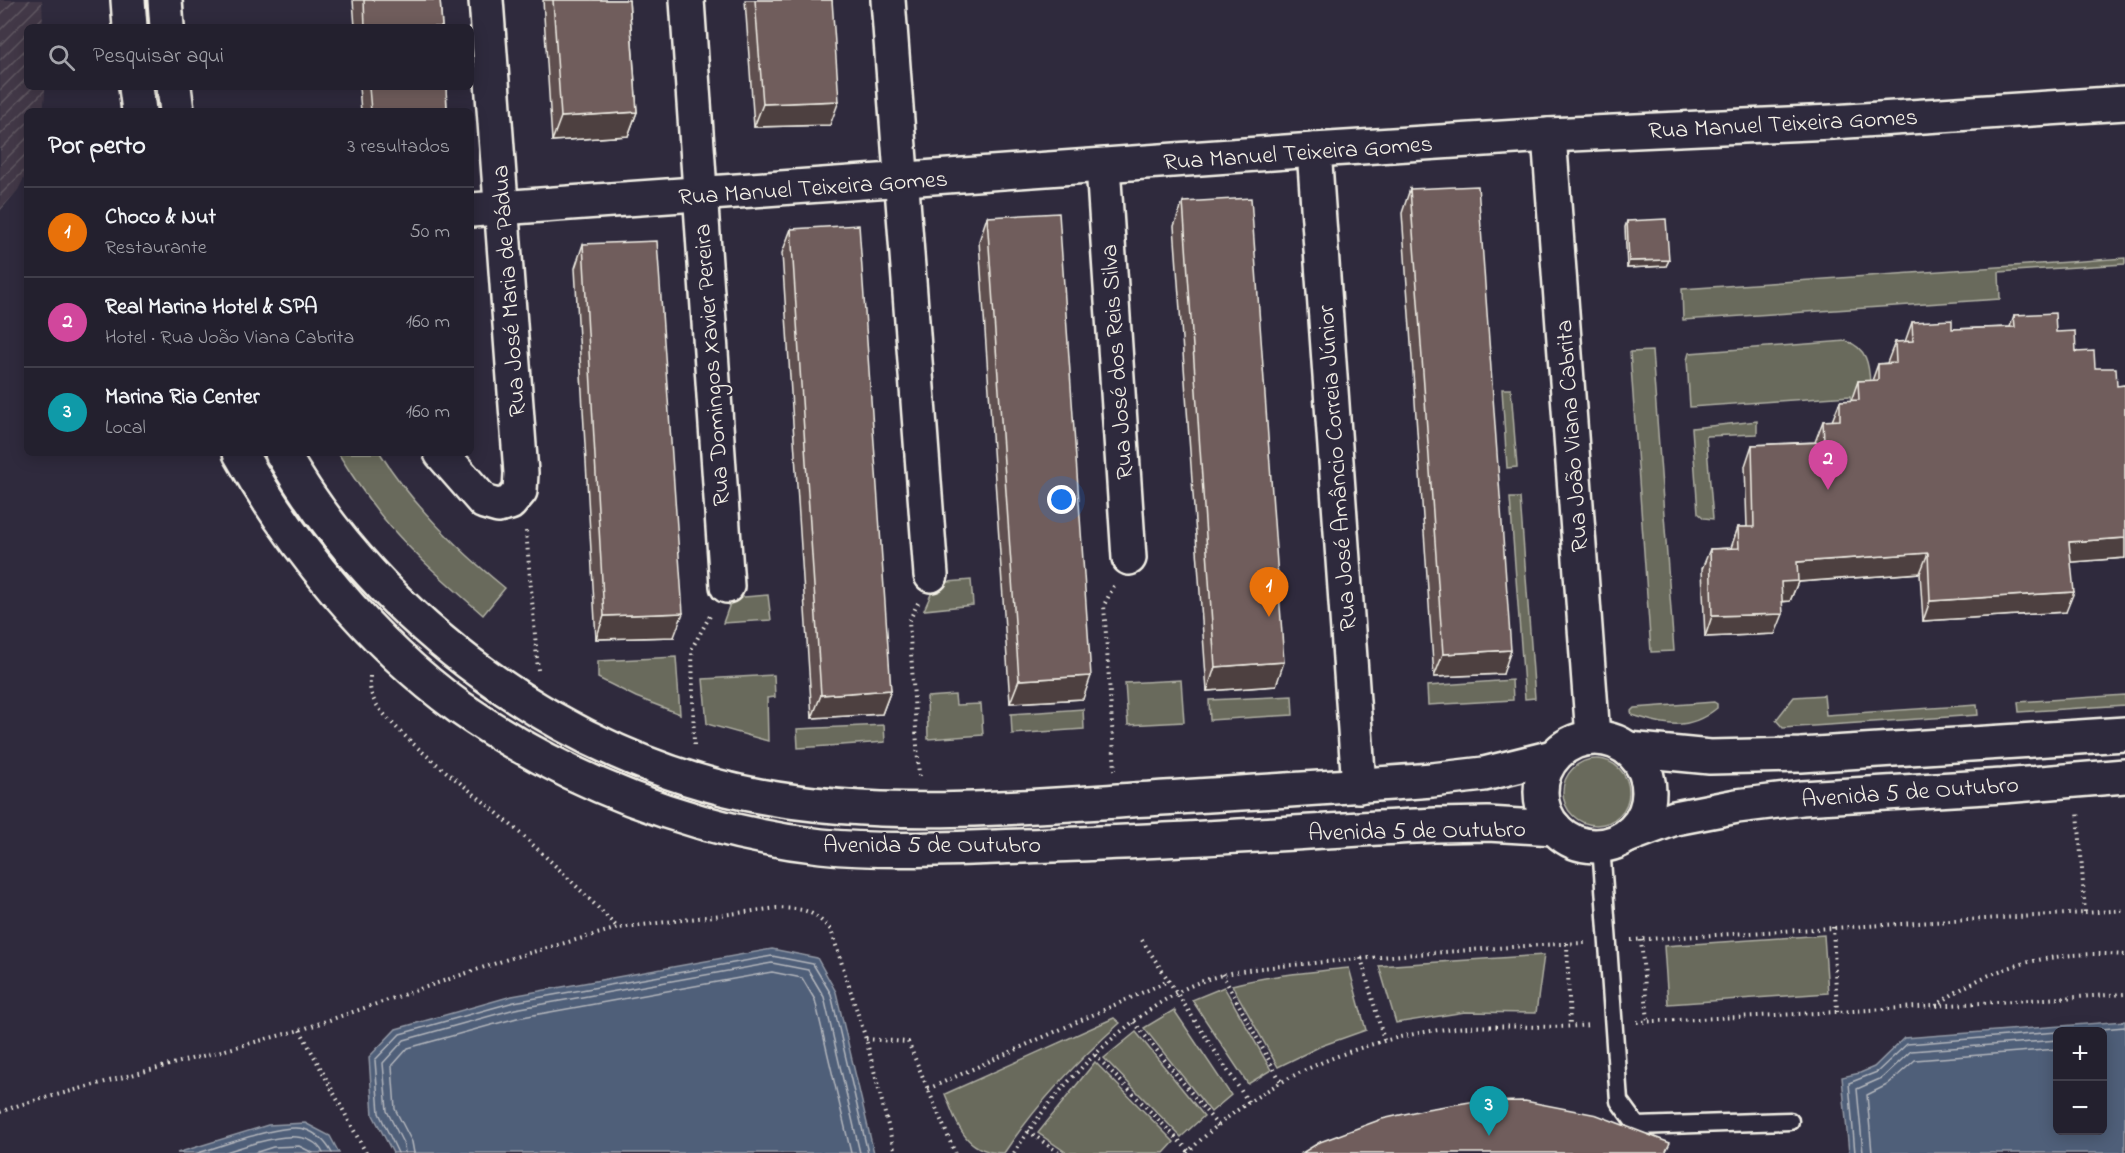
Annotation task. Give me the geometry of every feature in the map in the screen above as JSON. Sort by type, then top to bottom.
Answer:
[{"type":"street","points":[[128,0],[130,24]]},
{"type":"street","points":[[165,0],[167,24]]},
{"type":"street","name":"Rua José Maria de Pádua","points":[[486,0],[487,209],[522,473]]},
{"type":"street","name":"Rua Domingos Xavier Pereira","points":[[687,0],[727,586]]},
{"type":"street","points":[[888,0],[931,575]]},
{"type":"street","points":[[136,90],[139,108]]},
{"type":"street","points":[[174,90],[177,108]]},
{"type":"street","name":"Rua Manuel Teixeira Gomes","points":[[487,209],[1314,150],[1549,135],[1832,122],[2125,103]]},
{"type":"street","name":"Rua João Viana Cabrita","points":[[1549,135],[1593,737]]},
{"type":"street","name":"Rua José Amâncio Correia Júnior","points":[[1314,150],[1359,786]]},
{"type":"street","name":"Rua José dos Reis Silva","points":[[1103,166],[1129,558]]},
{"type":"street","name":"Avenida 5 de Outubro","points":[[242,456],[288,530],[337,592],[379,637],[458,706],[563,768],[622,795],[685,817],[757,835],[823,846],[910,849],[1095,844],[1435,825],[1488,824],[1555,828]]},
{"type":"street","name":"Avenida 5 de Outubro","points":[[284,456],[297,480],[371,573],[417,620],[465,660],[520,699],[585,736],[640,760],[694,779],[757,795],[815,804],[921,810],[998,808],[1359,786],[1484,774],[1553,758]]},
{"type":"street","points":[[444,456],[484,502],[498,506],[510,503],[520,491],[522,473]]},
{"type":"street","name":"Avenida 5 de Outubro","points":[[1628,749],[1710,757],[1801,755],[2125,734]]},
{"type":"street","points":[[1593,737],[1614,741],[1628,749],[1640,761],[1647,776],[1649,793],[1646,810],[1638,824],[1614,841],[1584,845],[1568,839],[1546,816],[1541,793],[1545,771],[1553,758],[1573,742],[1593,737]]},
{"type":"street","name":"Avenida 5 de Outubro","points":[[1614,841],[1675,818],[1737,806],[1802,798],[2125,776]]},
{"type":"lane","points":[[1614,841],[1608,942],[1619,1101],[1637,1126],[1790,1121]]},
{"type":"path","points":[[522,473],[541,711]]},
{"type":"path","points":[[1118,801],[1104,605],[1129,558]]},
{"type":"path","points":[[921,810],[909,621],[931,575]]},
{"type":"path","points":[[694,779],[692,648],[727,586]]},
{"type":"path","points":[[379,637],[369,691],[382,712],[424,752],[496,812],[570,879],[618,928]]},
{"type":"path","points":[[2076,780],[2085,913]]},
{"type":"path","points":[[0,1112],[300,1030],[508,959],[618,928],[777,908],[803,909],[818,916],[831,930],[866,1039],[895,1153]]},
{"type":"path","points":[[1014,1153],[1028,1131],[1062,1089],[1095,1055],[1134,1022],[1176,993],[1222,974],[1361,958],[2125,910]]},
{"type":"path","points":[[1833,927],[1838,1012]]},
{"type":"path","points":[[1142,940],[1249,1103]]},
{"type":"path","points":[[1641,940],[1648,1022]]},
{"type":"path","points":[[1567,944],[1570,1027]]},
{"type":"path","points":[[1936,1006],[1980,978],[2011,966],[2077,954],[2125,955]]},
{"type":"path","points":[[1361,958],[1384,1041]]},
{"type":"path","points":[[1222,974],[1281,1082]]},
{"type":"path","points":[[928,1089],[1168,981]]},
{"type":"path","points":[[1095,1055],[1188,1152],[1218,1126],[1281,1082],[1332,1058],[1384,1041],[1424,1032],[1467,1028],[1570,1027],[2125,994]]},
{"type":"path","points":[[1134,1022],[1218,1126]]},
{"type":"path","points":[[300,1030],[366,1153]]},
{"type":"path","points":[[866,1039],[908,1042],[955,1153]]},
{"type":"path","points":[[1028,1131],[1059,1153]]},
{"type":"shaded area","points":[[0,0],[42,0],[43,24],[24,24],[24,90],[45,90],[43,108],[24,108],[24,178],[18,190],[0,211]]},
{"type":"green space","points":[[2125,258],[2125,264],[1999,272],[2000,299],[1683,320],[1682,289]]},
{"type":"green space","points":[[1846,341],[1863,352],[1868,363],[1870,377],[1870,384],[1851,402],[1850,396],[1690,407],[1687,360],[1689,353]]},
{"type":"green space","points":[[1652,351],[1674,651],[1651,652],[1630,352]]},
{"type":"green space","points":[[1502,389],[1511,389],[1517,467],[1507,468]]},
{"type":"green space","points":[[1757,421],[1757,434],[1706,436],[1713,519],[1704,518],[1698,513],[1692,428]]},
{"type":"green space","points":[[340,456],[382,456],[421,509],[470,558],[505,588],[483,615],[429,567],[392,528]]},
{"type":"green space","points":[[1510,498],[1520,498],[1535,698],[1525,699]]},
{"type":"green space","points":[[971,580],[973,605],[924,610],[936,583]]},
{"type":"green space","points":[[768,595],[771,620],[723,623],[732,598]]},
{"type":"green space","points":[[676,657],[680,714],[636,697],[598,678],[598,661]]},
{"type":"green space","points":[[774,675],[775,697],[767,698],[768,741],[707,724],[703,679]]},
{"type":"green space","points":[[1181,680],[1184,722],[1128,725],[1125,683]]},
{"type":"green space","points":[[1512,680],[1513,700],[1428,705],[1427,686]]},
{"type":"green space","points":[[955,695],[956,705],[981,704],[983,735],[928,739],[927,697]]},
{"type":"green space","points":[[1824,695],[1826,715],[1977,705],[1978,715],[1783,728],[1776,720],[1794,697]]},
{"type":"green space","points":[[2125,695],[2125,705],[2019,712],[2018,702]]},
{"type":"green space","points":[[1292,696],[1293,715],[1210,720],[1209,700]]},
{"type":"green space","points":[[1714,702],[1717,708],[1696,721],[1686,723],[1655,722],[1632,715],[1631,711],[1634,708]]},
{"type":"green space","points":[[1083,709],[1084,729],[1012,734],[1011,714]]},
{"type":"green space","points":[[884,725],[885,742],[798,748],[797,729]]},
{"type":"green space","points":[[1596,759],[1609,762],[1619,769],[1626,779],[1629,792],[1626,805],[1619,815],[1609,822],[1596,825],[1583,822],[1573,815],[1566,805],[1563,792],[1566,779],[1573,769],[1583,762]]},
{"type":"green space","points":[[1824,935],[1828,993],[1668,1004],[1664,946]]},
{"type":"green space","points":[[1544,955],[1536,1013],[1465,1012],[1396,1023],[1379,966]]},
{"type":"green space","points":[[1349,968],[1366,1030],[1321,1046],[1278,1067],[1232,985],[1276,976]]},
{"type":"green space","points":[[1224,987],[1271,1070],[1248,1084],[1192,1000]]},
{"type":"green space","points":[[1174,1010],[1231,1095],[1211,1112],[1144,1028]]},
{"type":"green space","points":[[1114,1018],[1120,1023],[1058,1084],[1004,1153],[980,1148],[964,1135],[945,1094]]},
{"type":"green space","points":[[1136,1032],[1204,1116],[1181,1137],[1104,1058]]},
{"type":"green space","points":[[1095,1062],[1174,1142],[1164,1153],[1067,1153],[1038,1133]]},
{"type":"water","points":[[772,949],[817,958],[836,992],[874,1153],[393,1153],[373,1115],[369,1057],[396,1029],[512,996]]},
{"type":"water","points":[[2125,1021],[2125,1153],[1849,1153],[1842,1077],[1874,1067],[1904,1038]]},
{"type":"water","points":[[305,1123],[330,1136],[339,1153],[177,1153],[268,1125]]},
{"type":"building","points":[[364,0],[440,0],[442,24],[365,24]]},
{"type":"building","points":[[553,0],[629,0],[637,112],[561,117]]},
{"type":"building","points":[[755,0],[832,0],[839,101],[763,104]]},
{"type":"building","points":[[369,90],[446,90],[447,108],[371,108]]},
{"type":"building","points":[[1478,186],[1511,650],[1443,654],[1410,189]]},
{"type":"building","points":[[1251,198],[1284,662],[1215,667],[1183,202]]},
{"type":"building","points":[[1059,213],[1091,676],[1019,680],[987,217]]},
{"type":"building","points":[[1666,219],[1669,260],[1629,261],[1627,221]]},
{"type":"building","points":[[859,225],[891,690],[821,695],[791,229]]},
{"type":"building","points":[[657,241],[683,613],[604,616],[583,244]]},
{"type":"building","points":[[2055,313],[2056,332],[2075,331],[2076,352],[2094,351],[2095,368],[2116,368],[2117,386],[2125,385],[2125,538],[2069,542],[2074,592],[1930,601],[1928,553],[1797,562],[1798,581],[1781,582],[1783,614],[1712,616],[1710,549],[1739,548],[1738,527],[1754,527],[1752,445],[1824,442],[1823,421],[1840,420],[1840,401],[1859,400],[1858,381],[1878,380],[1878,364],[1896,363],[1895,342],[1913,341],[1912,322],[1952,320],[1952,329],[2015,327],[2014,315]]},
{"type":"building","points":[[1525,1101],[1597,1115],[1670,1143],[1665,1153],[1302,1153],[1320,1142],[1382,1119],[1470,1102]]},
{"type":"place","name":"Real Marina Hotel & SPA","points":[[1828,490]]},
{"type":"place","name":"Choco & Nut","points":[[1269,617]]},
{"type":"place","name":"Marina Ria Center","points":[[1489,1136]]}]
